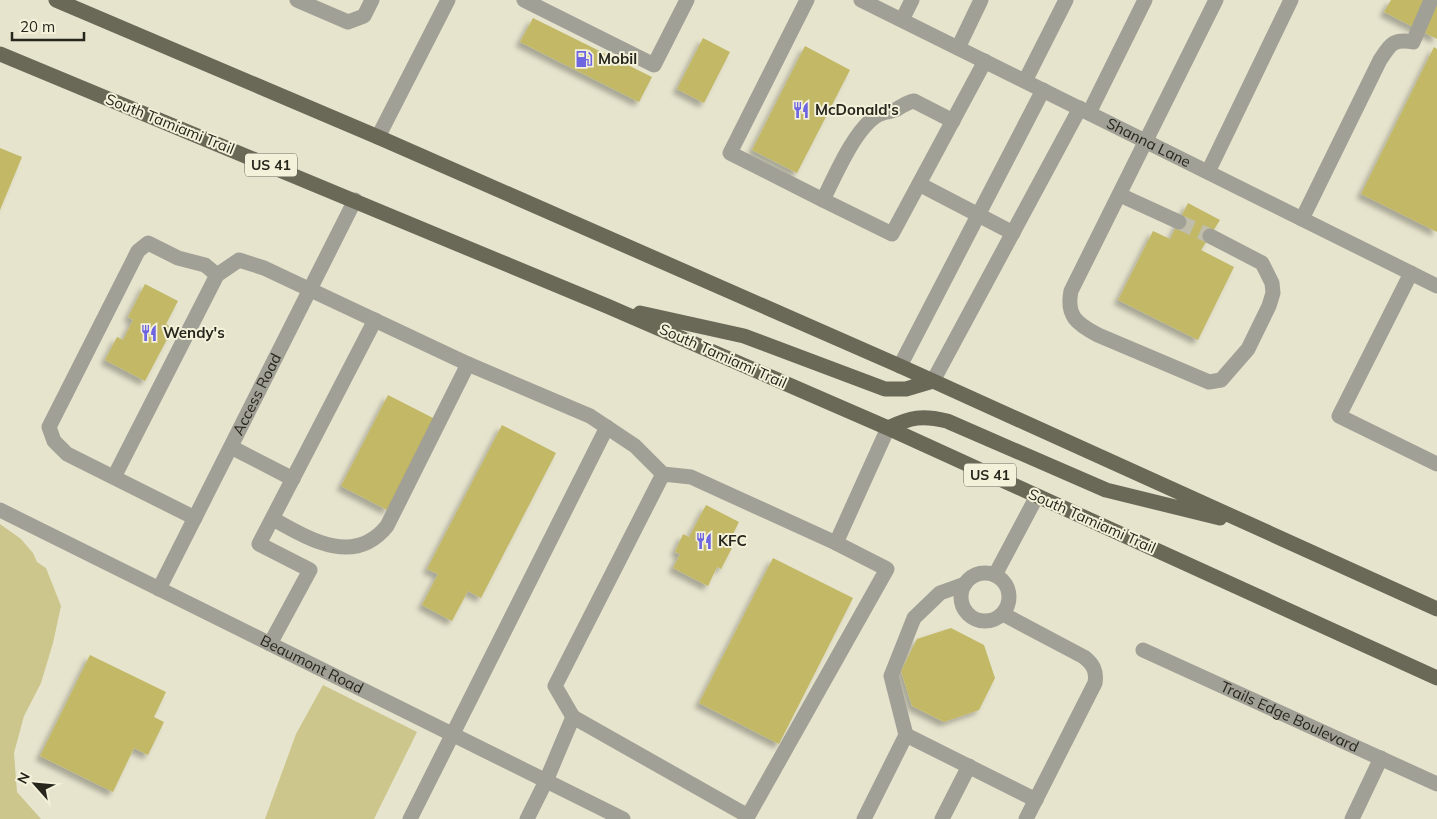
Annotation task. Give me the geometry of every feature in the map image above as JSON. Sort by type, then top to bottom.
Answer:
[{"type":"main road","points":[[56,0],[378,137],[900,366],[1437,609]]},
{"type":"main road","name":"South Tamiami Trail","points":[[0,54],[607,306],[888,428],[1437,678]]},
{"type":"main road","points":[[607,306],[744,336],[885,389],[906,389],[933,381]]},
{"type":"main road","points":[[888,428],[906,420],[927,416],[946,421],[1106,490],[1258,528]]},
{"type":"street","points":[[300,0],[348,22],[364,16],[372,0]]},
{"type":"street","points":[[378,137],[448,0]]},
{"type":"street","points":[[524,0],[654,65],[687,0]]},
{"type":"street","points":[[807,0],[730,153],[892,234],[985,61]]},
{"type":"street","name":"Shanna Lane","points":[[861,0],[1437,286]]},
{"type":"street","points":[[902,20],[912,0]]},
{"type":"street","points":[[958,48],[981,0]]},
{"type":"street","points":[[1025,81],[1066,0]]},
{"type":"street","points":[[933,381],[1013,232],[1145,0]]},
{"type":"street","points":[[1210,236],[1262,263],[1272,283],[1273,293],[1248,348],[1221,380],[1209,382],[1098,335],[1084,328],[1073,317],[1068,304],[1071,291],[1147,142],[1216,0]]},
{"type":"street","points":[[1208,172],[1291,0]]},
{"type":"street","points":[[1302,219],[1380,60],[1390,44],[1401,40],[1413,42],[1432,5]]},
{"type":"street","points":[[900,366],[1044,90]]},
{"type":"street","points":[[823,200],[849,150],[868,124],[879,114],[896,110],[908,102],[914,101],[952,121]]},
{"type":"street","points":[[919,184],[1013,232]]},
{"type":"street","points":[[1120,195],[1179,222]]},
{"type":"street","name":"Access Road","points":[[159,589],[355,200]]},
{"type":"street","points":[[195,518],[68,454],[54,441],[49,427],[138,251],[148,243],[178,258],[205,266],[217,275]]},
{"type":"street","points":[[116,478],[217,275],[239,260],[264,268],[468,364],[590,416],[635,446],[663,474],[691,477],[836,543],[887,569],[748,816],[574,717],[556,686],[663,474]]},
{"type":"street","points":[[1411,273],[1339,416],[1437,464]]},
{"type":"street","points":[[270,644],[310,570],[259,544],[375,320]]},
{"type":"street","points":[[272,519],[312,540],[334,546],[359,545],[374,539],[387,526],[468,364]]},
{"type":"street","points":[[410,819],[607,428]]},
{"type":"street","points":[[836,543],[888,428]]},
{"type":"street","points":[[231,447],[293,479]]},
{"type":"street","points":[[995,575],[1037,496]]},
{"type":"street","name":"Beaumont Road","points":[[0,510],[623,819]]},
{"type":"street","points":[[864,819],[906,734],[892,676],[914,618],[940,593],[965,584],[978,574],[995,575],[1006,585],[1009,592],[1007,607],[997,619],[982,622],[968,614],[961,600],[965,584]]},
{"type":"street","points":[[1003,614],[1084,656],[1092,663],[1097,675],[1095,683],[1026,819]]},
{"type":"street","name":"Trails Edge Boulevard","points":[[1143,650],[1437,784]]},
{"type":"street","points":[[527,819],[574,717]]},
{"type":"street","points":[[906,734],[1036,800]]},
{"type":"street","points":[[1352,819],[1381,758]]},
{"type":"street","points":[[942,819],[969,766]]},
{"type":"shaded area","points":[[0,524],[21,539],[33,553],[37,562],[46,568],[61,606],[53,643],[41,683],[24,716],[14,753],[17,792],[41,819],[0,819]]},
{"type":"shaded area","points":[[323,685],[417,732],[374,819],[265,819],[296,734]]},
{"type":"building","points":[[1391,0],[1437,0],[1437,39],[1384,12]]},
{"type":"building","points":[[533,18],[652,77],[639,102],[520,42]]},
{"type":"building","points":[[703,38],[730,52],[704,103],[677,89]]},
{"type":"building","name":"McDonald's","points":[[805,46],[850,70],[797,173],[752,150]]},
{"type":"building","points":[[1434,47],[1437,49],[1437,232],[1361,194]]},
{"type":"building","points":[[0,148],[22,157],[0,210]]},
{"type":"building","points":[[1188,203],[1220,220],[1201,250],[1234,267],[1198,340],[1118,300],[1153,231],[1170,239]]},
{"type":"building","name":"Wendy's","points":[[145,284],[178,301],[166,324],[173,328],[145,381],[105,360],[117,337],[123,340],[133,320],[128,317]]},
{"type":"building","points":[[388,395],[435,419],[387,510],[341,486]]},
{"type":"building","points":[[502,425],[556,453],[481,598],[468,591],[452,621],[422,605],[438,574],[427,569]]},
{"type":"building","name":"KFC","points":[[706,505],[739,522],[727,546],[732,548],[721,569],[717,567],[708,586],[673,568],[680,554],[675,552],[683,534],[689,537]]},
{"type":"building","points":[[773,558],[853,598],[779,744],[699,703]]},
{"type":"building","points":[[951,628],[984,645],[995,678],[979,710],[944,722],[912,706],[901,671],[917,639]]},
{"type":"building","points":[[90,655],[166,692],[154,717],[164,722],[148,755],[134,748],[113,792],[40,756]]},
{"type":"tunnel","points":[[1179,222],[1210,236]]},
{"type":"place","name":"Mobil","points":[[584,59]]},
{"type":"place","name":"McDonald's","points":[[801,110]]},
{"type":"place","name":"Wendy's","points":[[149,333]]},
{"type":"place","name":"KFC","points":[[704,541]]}]
